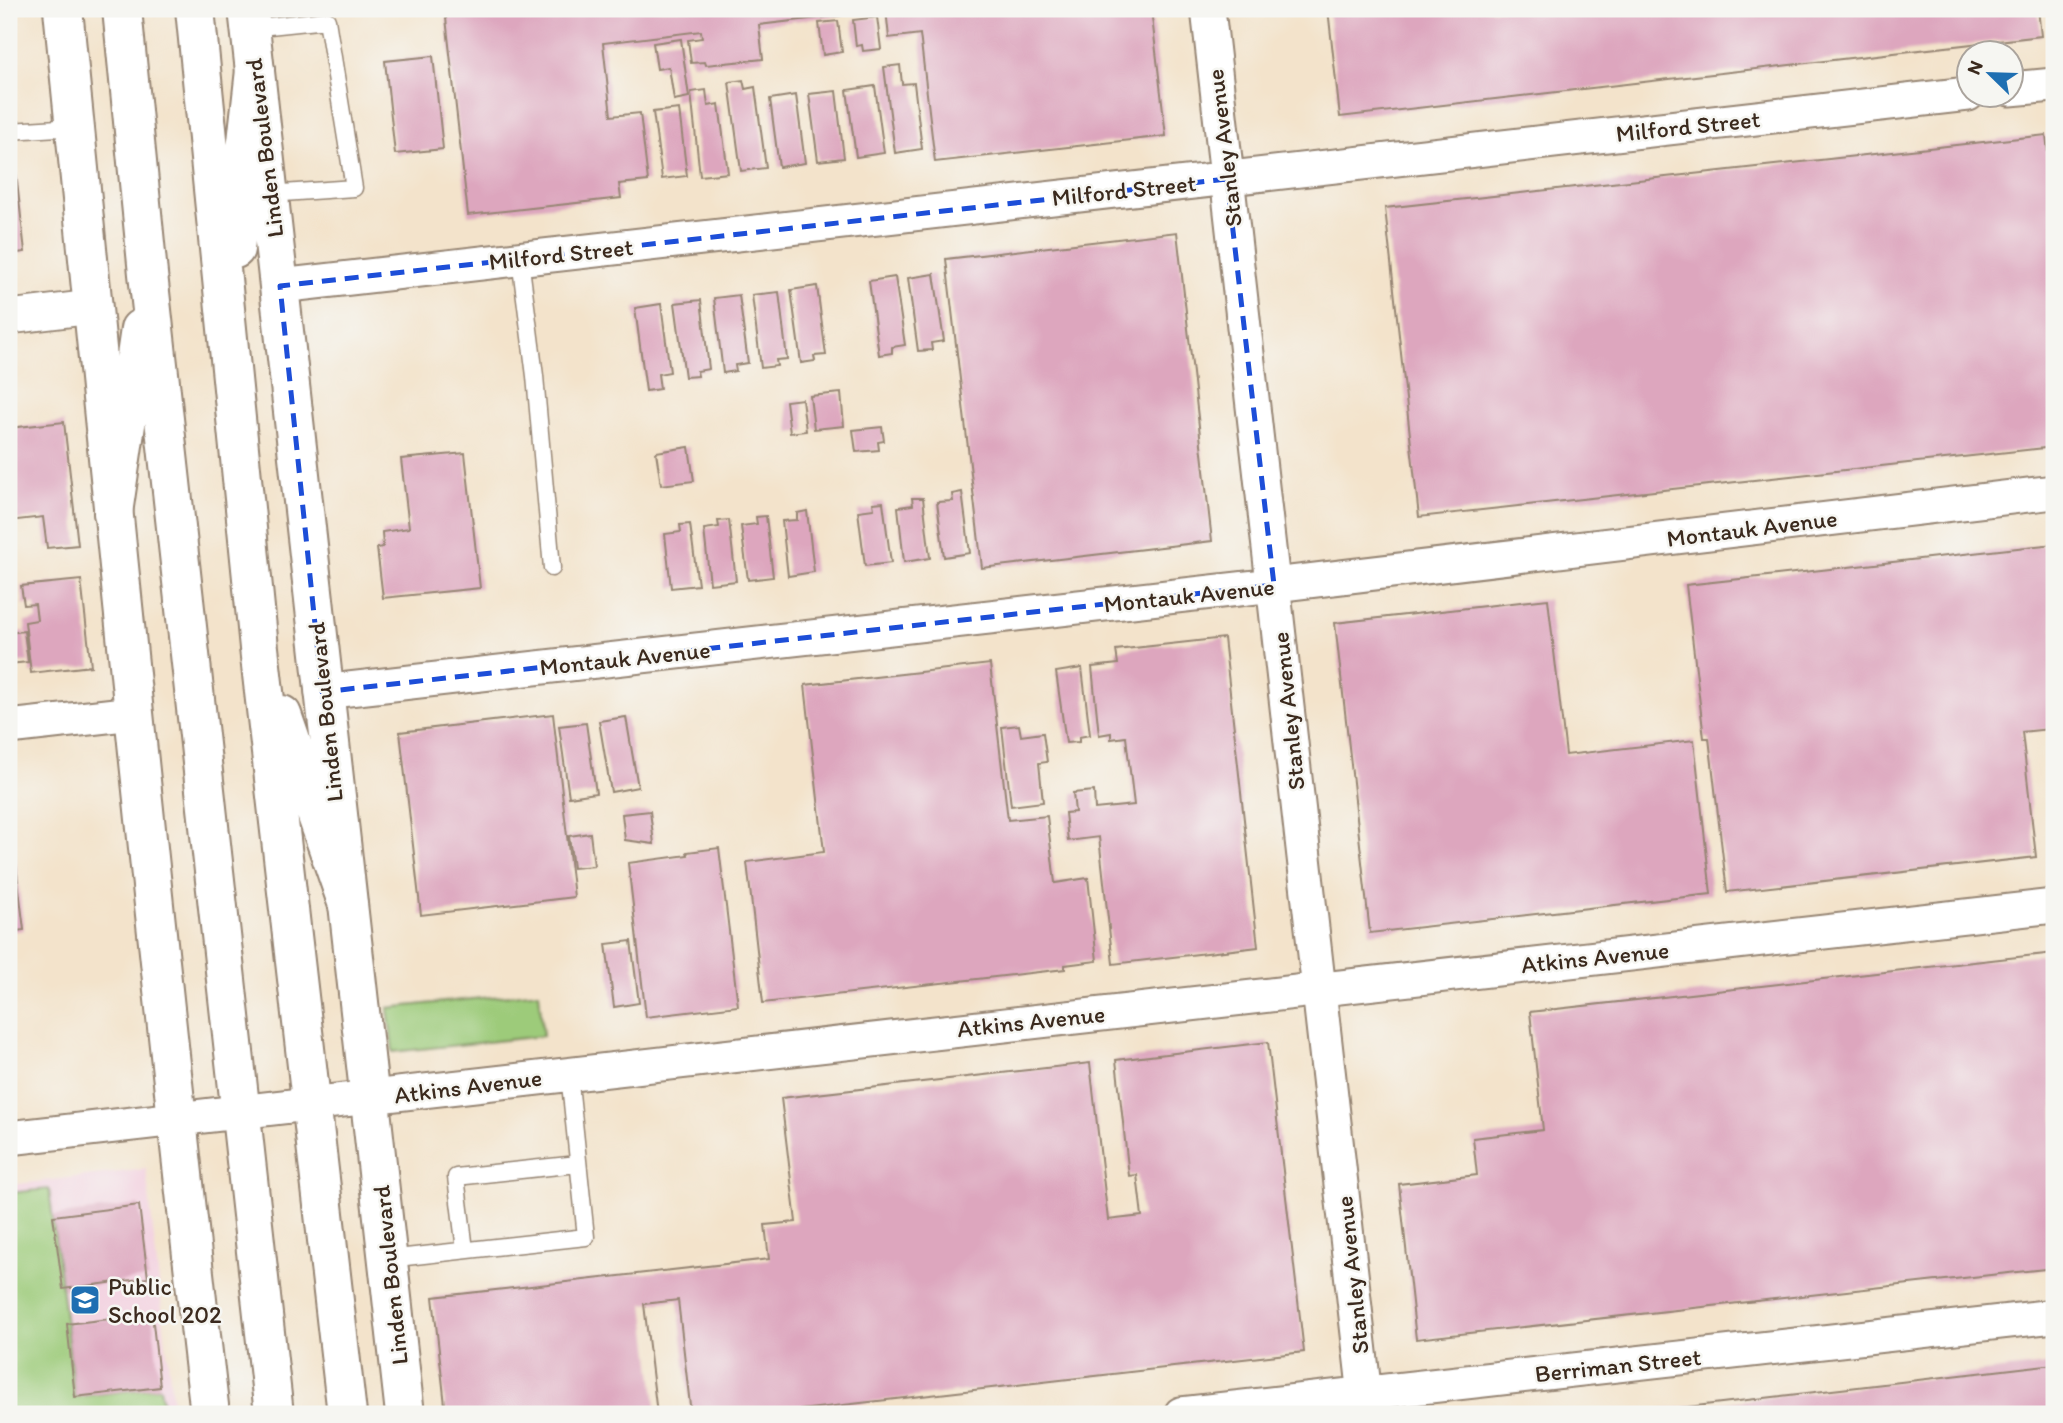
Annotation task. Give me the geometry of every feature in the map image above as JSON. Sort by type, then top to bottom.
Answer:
[{"type":"main road","points":[[64,9],[175,1119],[210,1414]]},
{"type":"main road","points":[[122,9],[148,275],[274,1414]]},
{"type":"main road","points":[[195,9],[259,648],[346,1414]]},
{"type":"main road","name":"Linden Boulevard","points":[[249,19],[322,692],[371,1097],[405,1414]]},
{"type":"main road","points":[[226,324],[255,69]]},
{"type":"main road","points":[[113,513],[148,275]]},
{"type":"main road","points":[[259,648],[348,905]]},
{"type":"street","name":"Stanley Avenue","points":[[1208,9],[1366,1404]]},
{"type":"street","points":[[2024,88],[2054,85]]},
{"type":"street","name":"Milford Street","points":[[280,286],[1954,96]]},
{"type":"street","points":[[9,317],[92,307]]},
{"type":"street","name":"Montauk Avenue","points":[[322,692],[1275,585],[2054,492]]},
{"type":"street","points":[[9,727],[134,713]]},
{"type":"street","name":"Atkins Avenue","points":[[9,1138],[2054,906]]},
{"type":"street","name":"Berriman Street","points":[[1181,1414],[1366,1404],[2054,1316]]},
{"type":"lane","points":[[249,19],[327,20],[354,188],[269,194]]},
{"type":"lane","points":[[9,131],[75,127]]},
{"type":"lane","points":[[520,259],[535,376],[552,568]]},
{"type":"lane","points":[[388,1259],[586,1237],[569,1074]]},
{"type":"lane","points":[[465,1250],[456,1177],[578,1164]]},
{"type":"highlighted area","points":[[1227,179],[1274,585],[322,692],[280,286]]},
{"type":"shaded area","name":"Public School 202","points":[[146,1169],[174,1414],[9,1414],[9,1185]]},
{"type":"green space","points":[[539,992],[543,1036],[393,1052],[388,1008]]},
{"type":"green space","points":[[49,1189],[75,1397],[160,1387],[164,1414],[9,1414],[9,1193]]},
{"type":"building","points":[[445,9],[886,10],[759,25],[763,59],[706,65],[705,62],[691,63],[688,40],[702,38],[701,31],[603,43],[611,116],[640,113],[648,181],[619,184],[621,198],[468,215]]},
{"type":"building","points":[[886,9],[1151,9],[1166,136],[935,162],[920,34],[889,38]]},
{"type":"building","points":[[1328,9],[2038,9],[2041,36],[1954,38],[1954,46],[1340,117]]},
{"type":"building","points":[[877,17],[881,49],[863,51],[862,45],[856,46],[853,20]]},
{"type":"building","points":[[838,21],[842,52],[823,55],[819,23]]},
{"type":"building","points":[[681,39],[689,97],[674,100],[669,67],[657,69],[653,43]]},
{"type":"building","points":[[433,56],[443,149],[395,154],[385,61]]},
{"type":"building","points":[[900,65],[902,84],[914,83],[922,149],[895,153],[884,67]]},
{"type":"building","points":[[743,80],[745,89],[755,87],[766,168],[741,171],[729,82]]},
{"type":"building","points":[[875,86],[884,153],[856,157],[847,90]]},
{"type":"building","points":[[706,90],[708,106],[719,104],[728,173],[700,176],[691,92]]},
{"type":"building","points":[[836,91],[844,158],[818,161],[809,94]]},
{"type":"building","points":[[796,95],[805,163],[779,167],[770,99]]},
{"type":"building","points":[[679,109],[687,176],[662,179],[653,112]]},
{"type":"building","points":[[2046,135],[2054,206],[2054,447],[1419,517],[1385,208]]},
{"type":"building","points":[[16,173],[25,252],[9,254],[9,174]]},
{"type":"building","points":[[1177,232],[1212,541],[982,568],[946,259]]},
{"type":"building","points":[[934,274],[944,341],[931,343],[932,350],[918,351],[908,278]]},
{"type":"building","points":[[895,277],[905,345],[892,347],[892,353],[879,355],[869,281]]},
{"type":"building","points":[[817,286],[826,355],[814,356],[815,361],[801,363],[791,290]]},
{"type":"building","points":[[779,292],[787,359],[776,360],[777,366],[761,368],[752,295]]},
{"type":"building","points":[[739,295],[748,363],[735,365],[736,371],[723,373],[714,298]]},
{"type":"building","points":[[701,300],[709,369],[697,371],[698,376],[685,377],[675,303]]},
{"type":"building","points":[[661,304],[670,372],[658,374],[660,389],[646,391],[635,308]]},
{"type":"building","points":[[841,393],[844,426],[814,429],[810,396]]},
{"type":"building","points":[[802,399],[806,431],[790,433],[786,401]]},
{"type":"building","points":[[64,422],[78,545],[47,548],[43,517],[9,521],[9,428]]},
{"type":"building","points":[[882,427],[884,441],[878,442],[879,450],[856,452],[853,430]]},
{"type":"building","points":[[689,447],[694,481],[661,485],[656,452]]},
{"type":"building","points":[[465,453],[480,588],[383,598],[377,548],[383,547],[382,532],[409,528],[401,459]]},
{"type":"building","points":[[962,492],[970,553],[944,557],[937,502],[953,501],[952,494]]},
{"type":"building","points":[[912,498],[923,498],[930,558],[904,562],[898,507],[913,505]]},
{"type":"building","points":[[883,502],[891,563],[865,566],[858,511],[874,509],[873,503]]},
{"type":"building","points":[[807,511],[814,572],[788,576],[782,521],[797,520],[797,513]]},
{"type":"building","points":[[766,516],[773,577],[748,580],[741,526],[757,524],[756,517]]},
{"type":"building","points":[[729,520],[736,581],[710,584],[704,529],[719,527],[718,521]]},
{"type":"building","points":[[690,524],[698,585],[671,588],[665,534],[681,532],[680,525]]},
{"type":"building","points":[[2054,544],[2054,756],[2049,729],[2022,732],[2036,857],[1727,892],[1709,738],[1704,738],[1686,585]]},
{"type":"building","points":[[81,580],[91,666],[31,673],[25,622],[37,620],[35,604],[24,605],[21,586]]},
{"type":"building","points":[[1548,599],[1566,755],[1694,740],[1711,894],[1370,933],[1335,623]]},
{"type":"building","points":[[24,631],[28,662],[9,664],[9,633]]},
{"type":"building","points":[[1224,638],[1258,947],[1113,964],[1099,837],[1068,841],[1065,813],[1075,812],[1073,793],[1094,791],[1095,809],[1134,805],[1126,737],[1111,739],[1111,733],[1099,735],[1092,667],[1118,664],[1116,650]]},
{"type":"building","points":[[990,664],[1008,820],[1047,816],[1055,883],[1088,878],[1097,961],[1065,965],[1065,969],[763,1003],[747,862],[824,852],[805,685]]},
{"type":"building","points":[[1082,668],[1090,735],[1079,737],[1079,742],[1066,743],[1056,672]]},
{"type":"building","points":[[553,714],[574,897],[421,915],[400,732]]},
{"type":"building","points":[[626,717],[638,787],[611,792],[599,721]]},
{"type":"building","points":[[586,723],[596,793],[569,797],[559,726]]},
{"type":"building","points":[[1019,725],[1021,736],[1043,733],[1047,762],[1039,763],[1043,802],[1011,806],[1002,727]]},
{"type":"building","points":[[650,811],[654,844],[625,840],[622,814]]},
{"type":"building","points":[[590,833],[594,866],[573,868],[569,836]]},
{"type":"building","points":[[13,840],[24,930],[9,932],[9,841]]},
{"type":"building","points":[[719,848],[738,1006],[646,1017],[628,863]]},
{"type":"building","points":[[631,941],[639,1003],[614,1007],[606,944]]},
{"type":"building","points":[[2054,953],[2054,1268],[1416,1339],[1399,1184],[1477,1175],[1473,1138],[1543,1130],[1530,1012]]},
{"type":"building","points":[[1268,1042],[1304,1352],[765,1414],[691,1414],[678,1300],[644,1304],[657,1414],[446,1414],[433,1297],[769,1259],[765,1225],[796,1222],[781,1098],[1090,1063],[1108,1220],[1142,1216],[1137,1175],[1129,1176],[1116,1060]]},
{"type":"building","points":[[139,1205],[148,1278],[63,1289],[53,1216]]},
{"type":"building","points":[[152,1314],[160,1387],[75,1397],[67,1324]]},
{"type":"building","points":[[2054,1364],[2054,1403],[2050,1404],[2052,1414],[1627,1414]]},
{"type":"place","name":"Public School 202","points":[[85,1300]]}]
